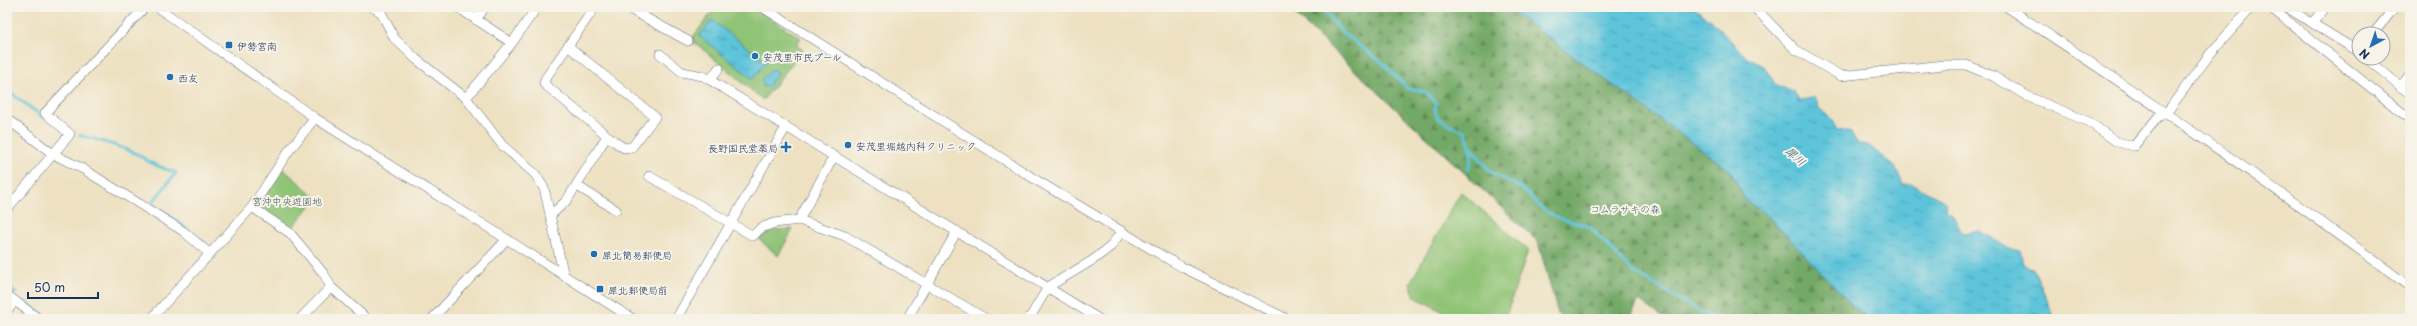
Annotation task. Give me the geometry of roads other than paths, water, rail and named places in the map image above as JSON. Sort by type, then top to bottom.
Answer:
[{"type":"street","points":[[7,209],[70,134],[45,113],[145,7]]},
{"type":"street","points":[[157,7],[315,118],[633,319]]},
{"type":"street","points":[[372,7],[382,9],[394,38],[416,59],[466,98],[502,146],[534,174],[544,188],[564,276]]},
{"type":"street","points":[[456,7],[512,43]]},
{"type":"street","points":[[476,20],[485,7]]},
{"type":"street","points":[[466,98],[512,43],[537,7]]},
{"type":"street","points":[[568,46],[655,117],[632,147],[624,148],[607,136],[544,84],[568,46],[595,7]]},
{"type":"street","points":[[626,7],[688,41]]},
{"type":"street","points":[[762,7],[1182,267],[1287,319]]},
{"type":"street","points":[[1754,7],[1796,50],[1841,76],[1944,65],[1966,66],[1993,76],[2029,97],[2089,122],[2117,142],[2134,146],[2158,117],[2167,112],[2210,54],[2252,7]]},
{"type":"street","points":[[2007,7],[2167,112],[2334,230],[2410,288]]},
{"type":"street","points":[[2270,7],[2410,119]]},
{"type":"street","points":[[2286,7],[2351,46]]},
{"type":"street","points":[[2313,22],[2326,7]]},
{"type":"street","points":[[2380,26],[2395,7]]},
{"type":"street","points":[[660,54],[682,72],[703,76],[710,80],[1099,319]]},
{"type":"street","points":[[2375,66],[2410,94]]},
{"type":"street","points":[[710,80],[720,68]]},
{"type":"street","points":[[2400,87],[2410,75]]},
{"type":"street","points":[[150,319],[252,207],[288,152],[315,118]]},
{"type":"street","points":[[7,119],[53,154],[83,169],[183,231],[210,254]]},
{"type":"street","points":[[676,319],[786,127]]},
{"type":"street","points":[[550,216],[567,200],[577,186],[607,136]]},
{"type":"street","points":[[799,220],[834,156]]},
{"type":"street","points":[[649,176],[753,236],[761,228],[774,223],[799,220],[845,236],[986,319]]},
{"type":"street","points":[[577,186],[616,210]]},
{"type":"street","points":[[252,207],[290,233],[324,274],[331,287],[367,319]]},
{"type":"street","points":[[907,319],[957,231]]},
{"type":"street","points":[[1029,319],[1048,287],[1093,260],[1110,247],[1122,231]]},
{"type":"street","points":[[432,319],[508,239]]},
{"type":"street","points":[[300,319],[331,287]]},
{"type":"street","points":[[7,295],[39,319]]},
{"type":"street","points":[[7,311],[15,301]]},
{"type":"water","name":"犀川","points":[[1506,7],[1693,7],[1714,23],[1747,58],[1764,66],[1775,84],[1794,92],[1799,101],[1815,97],[1819,108],[1836,124],[1835,129],[1851,133],[1858,144],[1868,145],[1895,167],[1903,184],[1911,184],[1946,202],[1945,210],[1952,214],[1962,233],[1981,231],[2009,249],[2020,250],[2023,263],[2034,270],[2055,319],[1870,319],[1853,306],[1767,215],[1745,200],[1731,171]]},
{"type":"water","points":[[712,20],[766,62],[753,79],[699,36]]},
{"type":"water","points":[[775,69],[778,73],[768,87],[763,86],[762,79],[771,70]]},
{"type":"waterway","points":[[1320,7],[1344,34],[1384,64],[1408,89],[1421,90],[1427,93],[1436,103],[1435,111],[1438,119],[1466,132],[1470,147],[1491,172],[1521,188],[1545,211],[1557,217],[1590,227],[1632,271],[1699,311],[1716,319]]},
{"type":"waterway","points":[[7,90],[44,118]]},
{"type":"waterway","points":[[80,135],[129,150],[154,164],[176,173],[151,204],[166,213],[206,244]]},
{"type":"waterway","points":[[1468,170],[1471,158],[1470,148]]},
{"type":"waterway","points":[[7,287],[16,293]]},
{"type":"waterway","points":[[26,302],[49,319]]},
{"type":"place","name":"伊勢宮南","points":[[229,45]]},
{"type":"place","name":"安茂里市民プール","points":[[755,56]]},
{"type":"place","name":"西友","points":[[170,77]]},
{"type":"place","name":"安茂里堀越内科クリニック","points":[[848,145]]},
{"type":"place","name":"長野国民堂薬局","points":[[786,147]]},
{"type":"place","name":"犀北簡易郵便局","points":[[594,254]]},
{"type":"place","name":"犀北郵便局前","points":[[600,289]]},
{"type":"park label","name":"宮沖中央遊園地","points":[[287,200]]},
{"type":"park label","name":"コムラサキの森","points":[[1625,208]]}]
